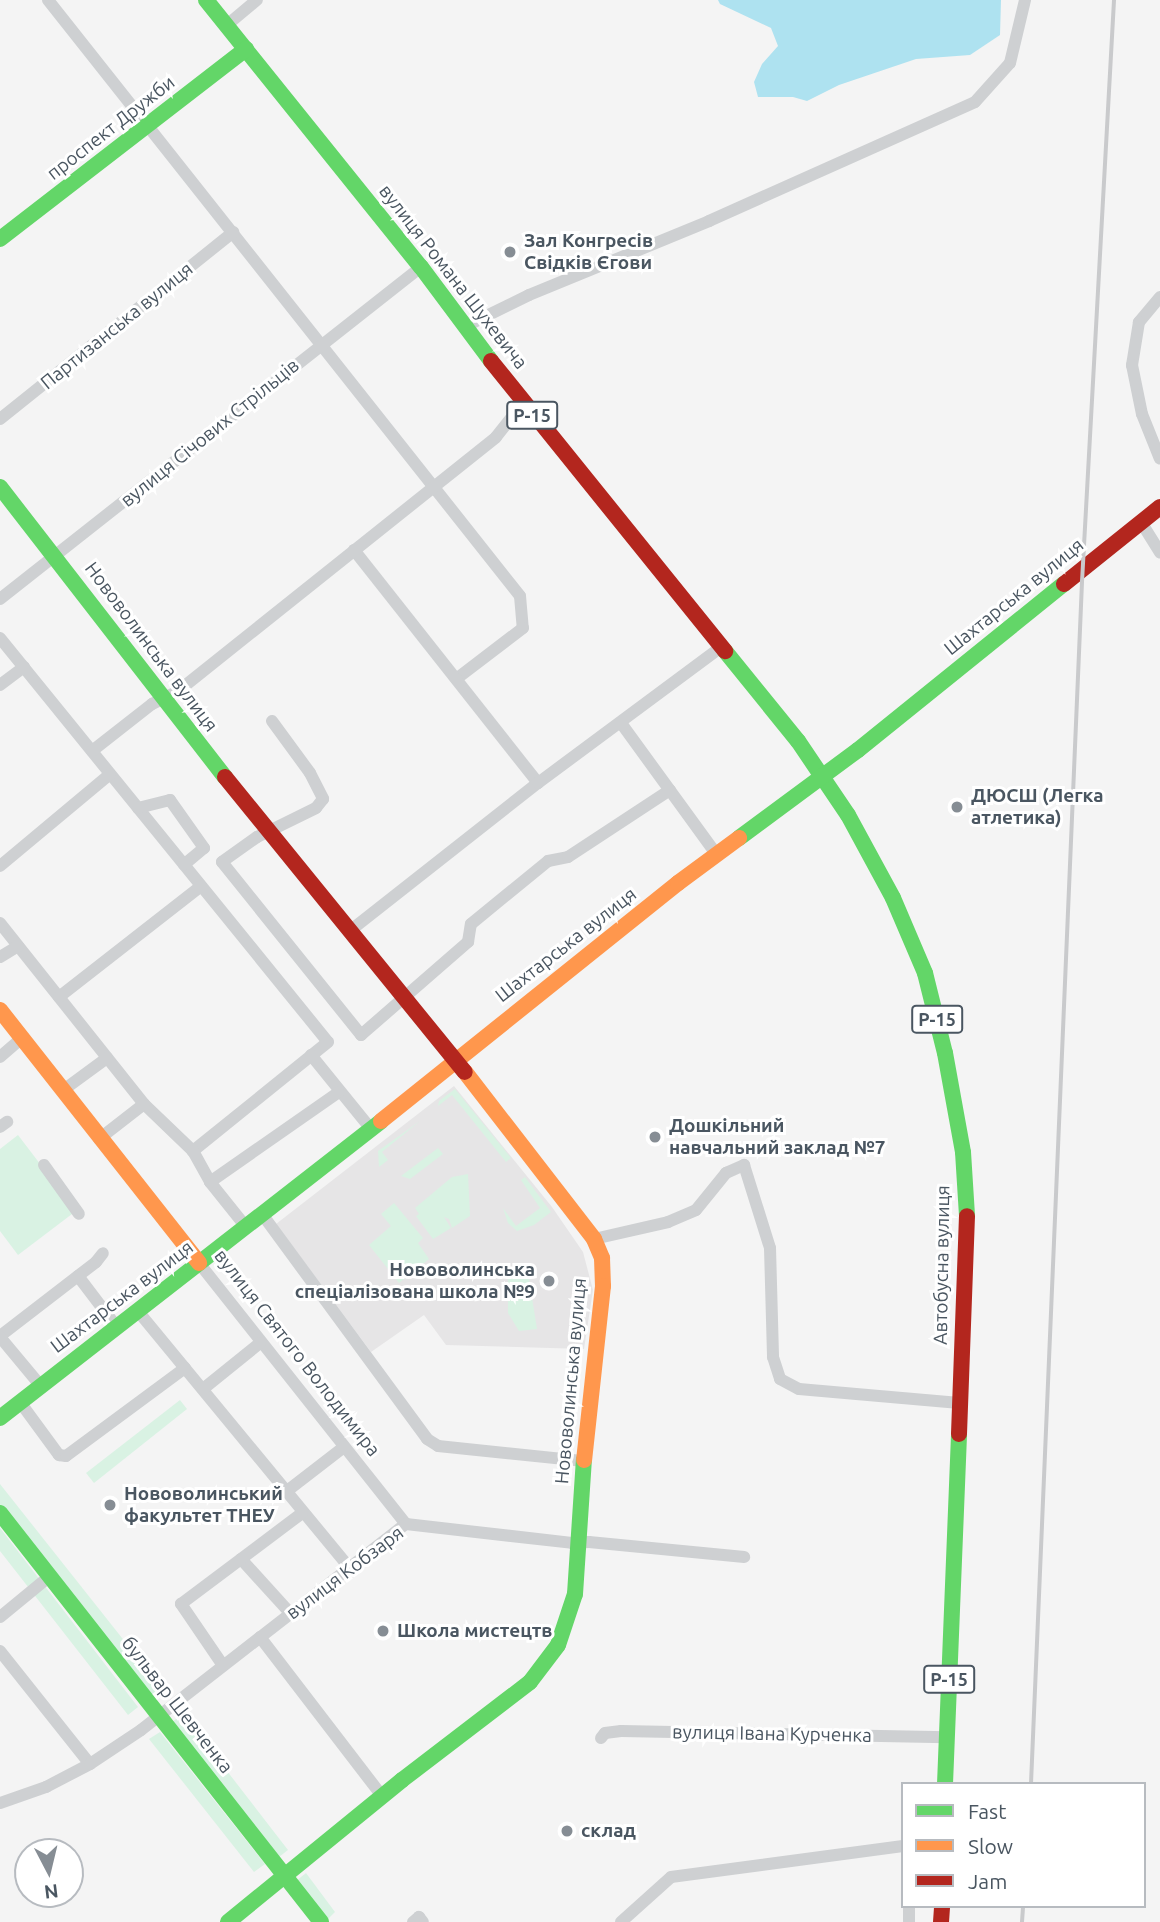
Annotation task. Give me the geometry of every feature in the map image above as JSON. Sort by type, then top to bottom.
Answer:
[{"type":"street","points":[[48,0],[520,596],[523,628],[456,679]]},
{"type":"street","name":"вулиця Романа Шухевича","points":[[206,0],[421,267],[523,403],[824,776]]},
{"type":"street","points":[[228,25],[257,0]]},
{"type":"street","points":[[466,326],[975,102],[1010,63],[1025,0]]},
{"type":"street","name":"проспект Дружби","points":[[0,239],[246,49]]},
{"type":"street","name":"Партизанська вулиця","points":[[0,419],[233,232]]},
{"type":"street","name":"вулиця Січових Стрільців","points":[[0,600],[421,267]]},
{"type":"street","points":[[1160,297],[1139,322],[1132,365],[1142,414],[1160,459]]},
{"type":"street","points":[[92,751],[152,704],[163,701],[433,488],[496,437],[523,403]]},
{"type":"street","name":"Нововолинська вулиця","points":[[0,487],[163,701],[351,930],[594,1239],[602,1258],[603,1286],[584,1461],[575,1594],[558,1645],[530,1682],[382,1796],[228,1922]]},
{"type":"street","name":"Шахтарська вулиця","points":[[0,1418],[717,855],[824,776],[1160,507]]},
{"type":"street","points":[[1141,522],[1160,553]]},
{"type":"street","points":[[354,550],[538,783]]},
{"type":"street","points":[[0,638],[328,1042],[192,1151]]},
{"type":"street","points":[[351,930],[538,783],[722,647]]},
{"type":"street","points":[[0,685],[24,667]]},
{"type":"street","points":[[272,721],[310,774],[323,799],[316,808],[269,831],[222,862],[361,1035],[468,942],[471,925],[548,861],[568,857],[670,790]]},
{"type":"street","points":[[621,723],[717,855]]},
{"type":"street","points":[[0,866],[110,774]]},
{"type":"street","name":"Автобусна вулиця","points":[[824,776],[893,898],[925,973],[945,1053],[963,1152],[967,1218],[945,1782]]},
{"type":"street","points":[[138,808],[170,800],[204,849],[184,865]]},
{"type":"street","points":[[59,997],[201,886]]},
{"type":"street","points":[[0,923],[144,1104],[192,1151],[210,1182],[246,1227]]},
{"type":"street","points":[[0,957],[18,946]]},
{"type":"street","name":"вулиця Святого Володимира","points":[[0,1010],[260,1343],[406,1524]]},
{"type":"street","points":[[0,1057],[22,1038]]},
{"type":"street","points":[[311,1055],[371,1129]]},
{"type":"street","points":[[62,1091],[107,1058]]},
{"type":"street","points":[[210,1182],[339,1092]]},
{"type":"street","points":[[99,1139],[144,1104]]},
{"type":"street","points":[[44,1165],[79,1214]]},
{"type":"street","points":[[594,1239],[668,1222],[696,1210],[726,1173],[744,1165],[770,1248],[774,1357],[780,1379],[799,1389],[959,1403]]},
{"type":"street","points":[[262,1214],[428,1440],[438,1446],[584,1461]]},
{"type":"street","points":[[40,1385],[0,1337],[103,1253]]},
{"type":"street","points":[[78,1276],[116,1326]]},
{"type":"street","points":[[137,1310],[351,1570]]},
{"type":"street","points":[[203,1389],[260,1343]]},
{"type":"street","points":[[20,1402],[59,1455],[66,1456],[185,1368]]},
{"type":"street","points":[[287,1491],[344,1447]]},
{"type":"street","name":"бульвар Шевченка","points":[[0,1513],[321,1922]]},
{"type":"street","points":[[222,1664],[181,1604],[302,1513]]},
{"type":"street","name":"вулиця Кобзаря","points":[[0,1803],[46,1787],[90,1764],[351,1570],[406,1524],[744,1557]]},
{"type":"street","points":[[242,1559],[291,1614]]},
{"type":"street","points":[[0,1617],[50,1576]]},
{"type":"street","points":[[260,1637],[382,1796]]},
{"type":"street","points":[[0,1651],[90,1764]]},
{"type":"street","name":"вулиця Івана Курченка","points":[[601,1738],[605,1733],[621,1731],[947,1737]]},
{"type":"street","points":[[621,1922],[671,1877],[901,1846]]},
{"type":"street","points":[[413,1922],[419,1917],[423,1922]]},
{"type":"shaded area","points":[[454,1086],[552,1207],[583,1252],[593,1290],[584,1349],[446,1345],[424,1315],[371,1352],[276,1224]]},
{"type":"green space","points":[[455,1089],[511,1158],[506,1162],[452,1095],[438,1106],[439,1101]]},
{"type":"green space","points":[[420,1121],[382,1152],[388,1160],[379,1167],[378,1151]]},
{"type":"green space","points":[[18,1135],[76,1211],[18,1255],[0,1231],[0,1149]]},
{"type":"green space","points":[[438,1148],[443,1154],[410,1179],[401,1176]]},
{"type":"green space","points":[[468,1174],[470,1216],[452,1228],[449,1219],[444,1217],[451,1228],[433,1239],[416,1216],[419,1214],[415,1208],[452,1177]]},
{"type":"green space","points":[[525,1177],[551,1212],[534,1225],[517,1231],[508,1223],[503,1208],[516,1226],[540,1208],[521,1180]]},
{"type":"green space","points":[[394,1203],[423,1238],[418,1243],[429,1259],[399,1283],[369,1245],[391,1226],[381,1214]]},
{"type":"green space","points":[[527,1266],[537,1329],[519,1331],[508,1313],[508,1277]]},
{"type":"green space","points":[[180,1400],[187,1409],[94,1483],[86,1473]]},
{"type":"green space","points":[[0,1484],[164,1691],[151,1699],[0,1507]]},
{"type":"green space","points":[[0,1528],[138,1707],[128,1715],[0,1551]]},
{"type":"green space","points":[[183,1714],[288,1850],[275,1860],[172,1722]]},
{"type":"green space","points":[[160,1732],[265,1864],[254,1872],[149,1739]]},
{"type":"green space","points":[[306,1873],[335,1912],[327,1920],[296,1881]]},
{"type":"water","points":[[718,0],[1001,0],[1000,35],[970,55],[916,59],[839,85],[807,101],[793,97],[758,97],[754,82],[762,64],[778,46],[771,28],[720,4]]},
{"type":"railway","points":[[1031,1782],[1082,582],[1114,0]]},
{"type":"railway","points":[[1022,1922],[1023,1908]]},
{"type":"traffic: fast","points":[[206,0],[421,267],[491,361]]},
{"type":"traffic: fast","points":[[0,239],[246,49]]},
{"type":"traffic: fast","points":[[0,487],[225,777]]},
{"type":"traffic: fast","points":[[739,838],[858,750],[1064,584]]},
{"type":"traffic: fast","points":[[725,651],[798,741],[848,815],[893,898],[925,973],[945,1053],[963,1152],[967,1216]]},
{"type":"traffic: fast","points":[[0,1418],[381,1121]]},
{"type":"traffic: fast","points":[[945,1782],[959,1434]]},
{"type":"traffic: fast","points":[[228,1922],[402,1780],[530,1682],[558,1645],[575,1594],[584,1460]]},
{"type":"traffic: fast","points":[[0,1513],[321,1922]]},
{"type":"traffic: slow","points":[[381,1121],[678,883],[739,838]]},
{"type":"traffic: slow","points":[[0,1010],[199,1263]]},
{"type":"traffic: slow","points":[[465,1072],[594,1239],[602,1258],[603,1286],[584,1460]]},
{"type":"traffic: jam","points":[[491,361],[725,651]]},
{"type":"traffic: jam","points":[[1064,584],[1160,507]]},
{"type":"traffic: jam","points":[[225,777],[465,1072]]},
{"type":"traffic: jam","points":[[959,1434],[967,1216]]},
{"type":"traffic: jam","points":[[941,1922],[942,1908]]},
{"type":"place","name":"Зал Конгресів Свідків Єгови","points":[[510,252]]},
{"type":"place","name":"ДЮСШ (Легка атлетика)","points":[[957,807]]},
{"type":"place","name":"Дошкільний навчальний заклад №7","points":[[655,1137]]},
{"type":"place","name":"Нововолинська спеціалізована школа №9","points":[[549,1281]]},
{"type":"place","name":"Нововолинський факультет ТНЕУ","points":[[110,1505]]},
{"type":"place","name":"Школа мистецтв","points":[[383,1631]]},
{"type":"place","name":"склад","points":[[567,1831]]}]
